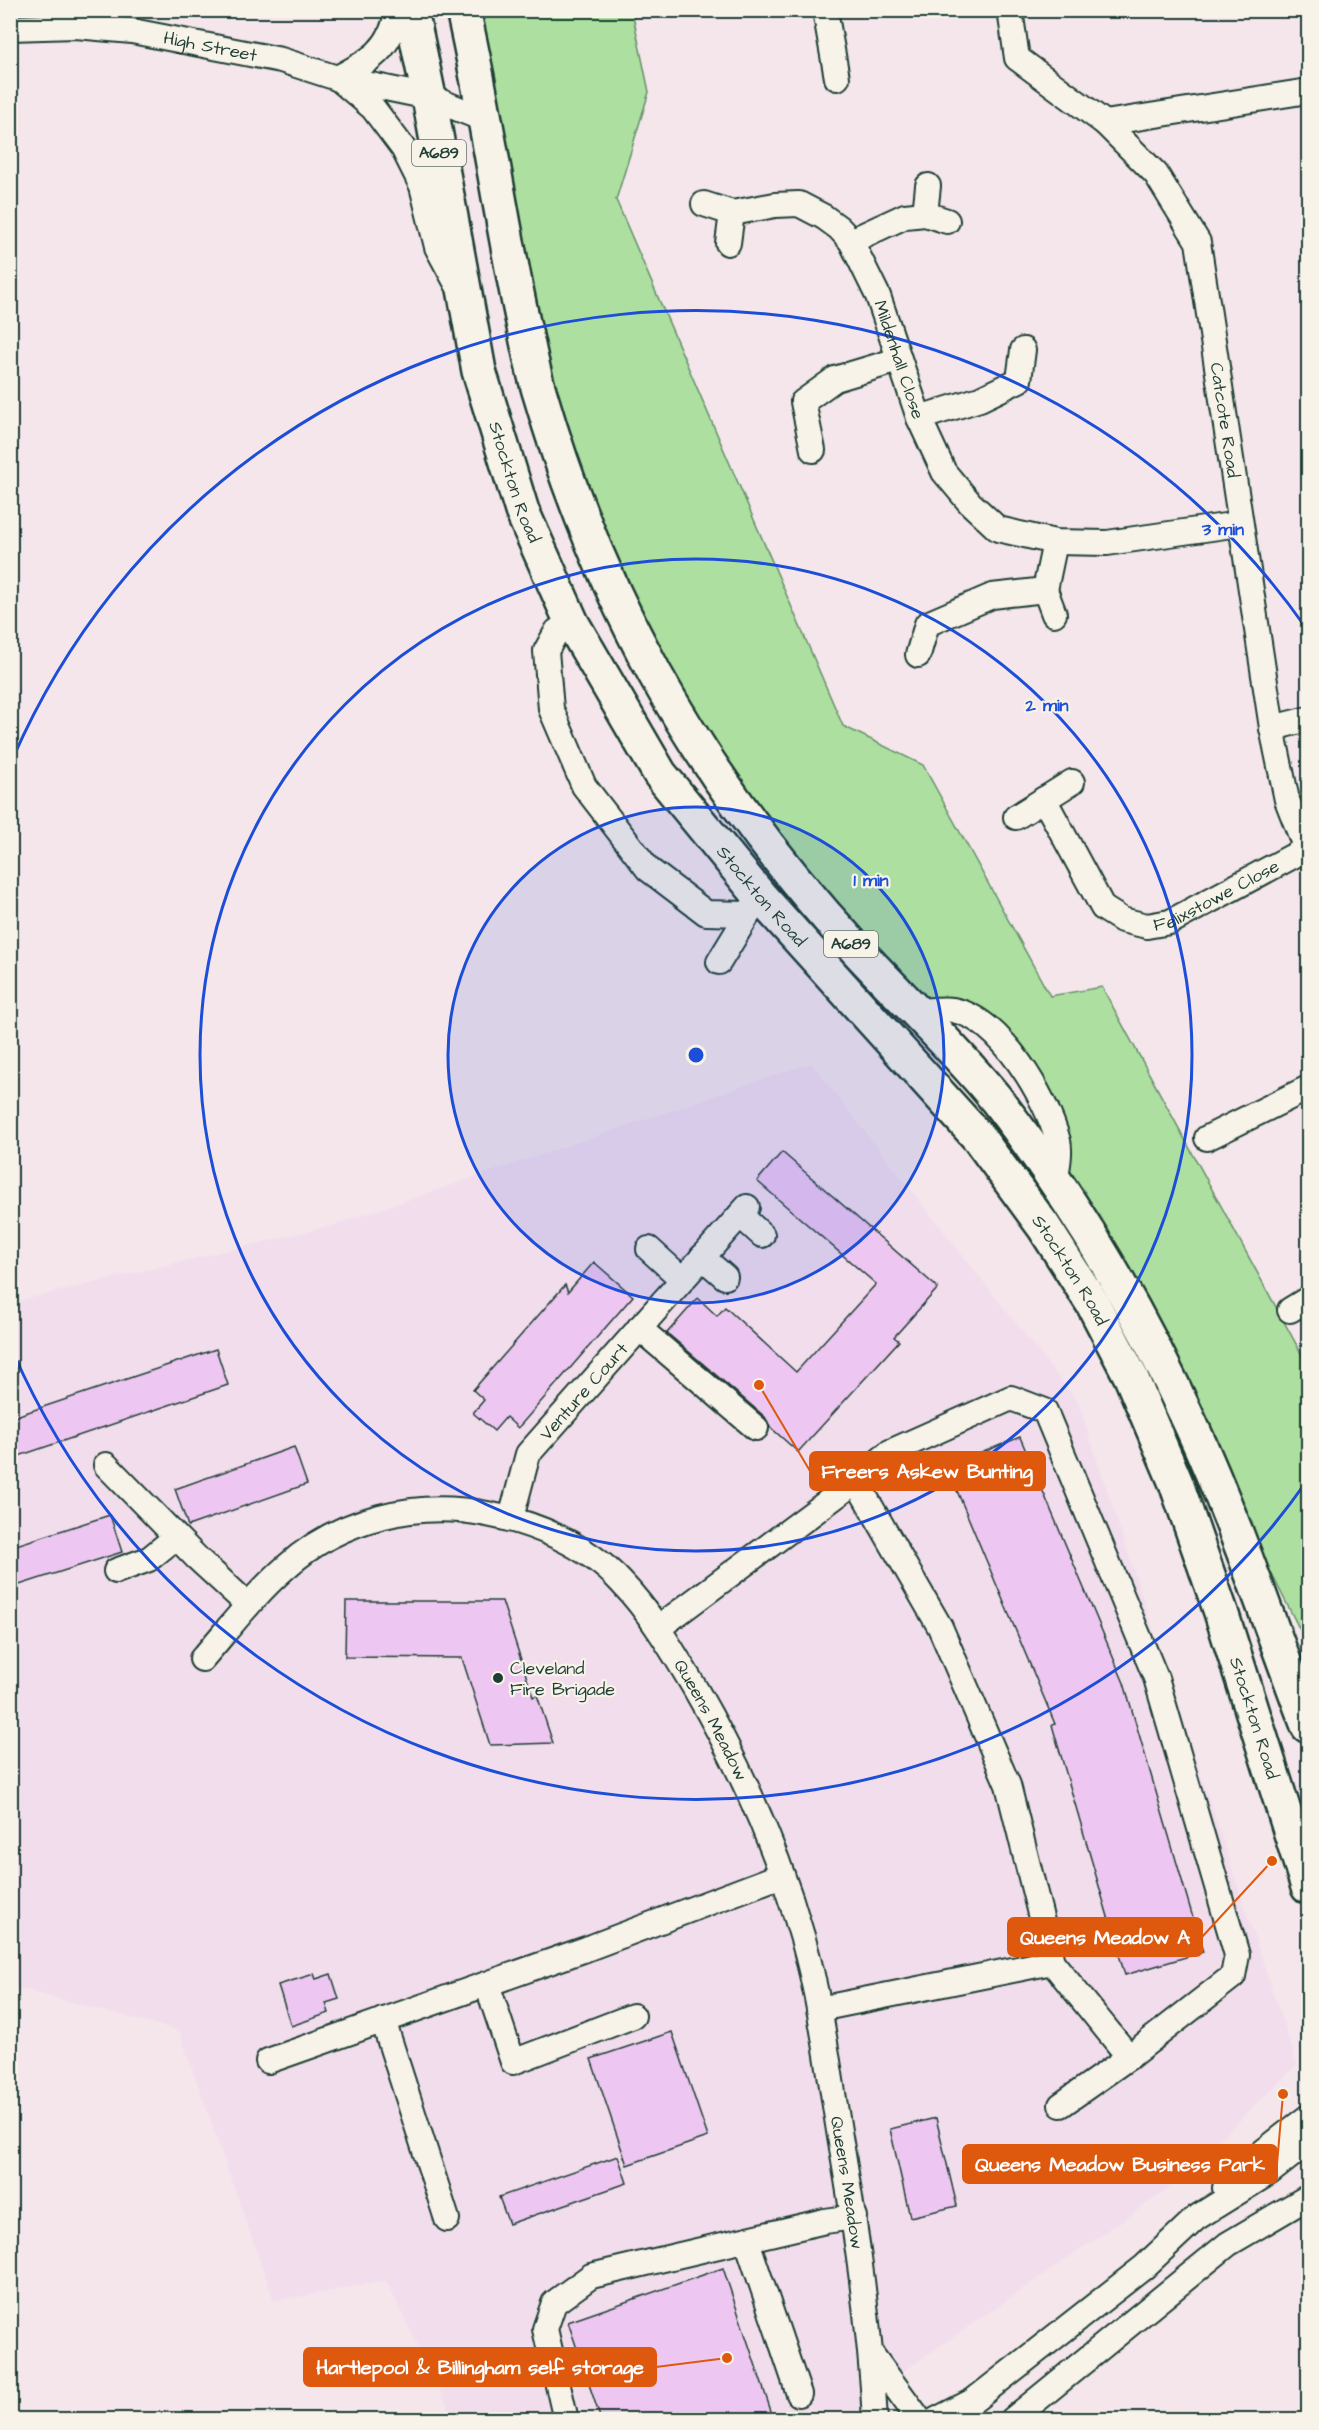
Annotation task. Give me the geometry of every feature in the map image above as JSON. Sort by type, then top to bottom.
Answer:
[{"type":"highway","name":"Stockton Road","points":[[411,10],[429,97],[478,371],[522,511],[572,622],[660,774],[754,905],[978,1137],[1044,1227],[1093,1304],[1131,1377],[1176,1483],[1221,1612],[1308,1887]]},
{"type":"highway","name":"Stockton Road","points":[[463,10],[486,120],[513,275],[539,391],[573,492],[617,600],[693,740],[731,799],[799,885],[857,951],[917,1011],[993,1097],[1055,1182],[1101,1251],[1148,1337],[1193,1428],[1308,1726]]},
{"type":"street","points":[[337,78],[365,63],[381,51],[396,21],[397,10]]},
{"type":"street","points":[[825,10],[837,78]]},
{"type":"street","name":"Catcote Road","points":[[1010,10],[1017,58],[1105,123],[1156,174],[1198,242],[1239,524],[1272,728],[1287,800],[1307,852]]},
{"type":"street","name":"High Street","points":[[10,28],[76,26],[132,20],[281,60],[337,78],[429,97],[486,120]]},
{"type":"street","name":"High Street","points":[[337,78],[373,108],[403,148],[423,186],[437,247],[463,296]]},
{"type":"street","points":[[1105,123],[1308,91]]},
{"type":"street","points":[[850,241],[905,216],[936,217],[928,186]]},
{"type":"street","name":"Mildenhall Close","points":[[704,204],[732,213],[775,205],[799,204],[832,223],[850,241],[878,296],[919,418],[944,472],[970,503],[998,529],[1055,542],[1107,543],[1239,524]]},
{"type":"street","points":[[728,243],[732,213]]},
{"type":"street","points":[[919,418],[1026,387],[1023,350]]},
{"type":"street","points":[[813,450],[803,402],[835,379],[898,360]]},
{"type":"street","points":[[1054,614],[1045,590],[1055,542]]},
{"type":"street","points":[[918,655],[917,620],[992,596],[1045,590]]},
{"type":"street","points":[[572,622],[557,631],[546,651],[551,709],[584,786],[648,869],[706,913],[754,905]]},
{"type":"street","points":[[1272,728],[1308,719]]},
{"type":"street","points":[[1016,817],[1072,782]]},
{"type":"street","name":"Felixstowe Close","points":[[1044,799],[1103,908],[1122,920],[1147,926],[1170,922],[1307,852]]},
{"type":"street","points":[[719,962],[754,905]]},
{"type":"street","points":[[1207,1138],[1308,1088]]},
{"type":"street","name":"Venture Court","points":[[511,1518],[528,1454],[682,1279],[743,1211],[762,1235]]},
{"type":"street","points":[[649,1249],[682,1279]]},
{"type":"street","points":[[702,1257],[725,1277]]},
{"type":"street","name":"Venture Court","points":[[639,1328],[756,1428]]},
{"type":"street","points":[[658,1628],[856,1481],[891,1452],[1011,1398],[1046,1411],[1156,1678],[1237,1955],[1233,1976],[1129,2057],[1061,2105]]},
{"type":"street","points":[[106,1465],[176,1537],[248,1605]]},
{"type":"street","points":[[856,1481],[940,1627],[1008,1785],[1052,1962],[1129,2057]]},
{"type":"street","name":"Queens Meadow","points":[[202,1659],[248,1605],[286,1566],[324,1539],[373,1519],[420,1509],[476,1511],[511,1518],[578,1547],[620,1580],[658,1628],[716,1725],[746,1783],[782,1875],[803,1940],[819,2009],[854,2217],[872,2355],[875,2420]]},
{"type":"street","points":[[116,1571],[149,1559],[176,1537]]},
{"type":"street","points":[[268,2061],[586,1949],[782,1875]]},
{"type":"street","points":[[819,2009],[1052,1962]]},
{"type":"street","points":[[487,1984],[513,2062],[633,2016]]},
{"type":"street","points":[[383,2020],[447,2219]]},
{"type":"street","points":[[936,2420],[973,2401],[1144,2267],[1264,2151],[1308,2117]]},
{"type":"street","points":[[1196,2218],[1270,2172],[1308,2142]]},
{"type":"street","points":[[1012,2420],[1228,2244],[1308,2197]]},
{"type":"street","points":[[566,2420],[545,2329],[554,2303],[591,2276],[825,2221],[854,2217]]},
{"type":"street","points":[[747,2241],[799,2394]]},
{"type":"street","name":"Queens Meadow","points":[[872,2355],[919,2419]]},
{"type":"shaded area","points":[[811,1063],[1078,1402],[1297,2065],[1168,2189],[869,2395],[858,2419],[454,2419],[386,2281],[274,2301],[179,2031],[11,1986],[10,1303],[334,1225]]},
{"type":"green space","points":[[480,11],[632,11],[649,92],[616,200],[843,726],[923,765],[1050,996],[1102,987],[1308,1366],[1308,1646],[1065,1163],[1059,1104],[997,1022],[919,1001],[784,843],[690,712],[619,573],[540,347]]},
{"type":"building","points":[[782,1152],[938,1288],[894,1337],[899,1341],[798,1452],[770,1427],[765,1417],[667,1333],[698,1298],[717,1316],[725,1307],[796,1372],[876,1284],[757,1181]]},
{"type":"building","points":[[594,1262],[633,1296],[518,1428],[506,1417],[494,1431],[473,1413],[484,1400],[473,1390],[565,1285],[568,1292]]},
{"type":"building","points":[[216,1349],[228,1385],[10,1459],[10,1418]]},
{"type":"building","points":[[1020,1437],[1124,1683],[1203,1952],[1125,1975],[1052,1725],[1055,1724],[947,1467]]},
{"type":"building","points":[[294,1447],[307,1484],[188,1526],[175,1489]]},
{"type":"building","points":[[110,1515],[122,1552],[10,1588],[10,1547]]},
{"type":"building","name":"Cleveland Fire Brigade","points":[[346,1601],[502,1601],[533,1697],[537,1695],[553,1743],[490,1745],[462,1658],[345,1657]]},
{"type":"building","points":[[314,1974],[316,1979],[331,1974],[339,1999],[326,2003],[329,2013],[291,2026],[278,1985]]},
{"type":"building","points":[[672,2032],[708,2137],[627,2165],[591,2059]]},
{"type":"building","points":[[936,2118],[957,2206],[910,2217],[890,2129]]},
{"type":"building","points":[[618,2156],[627,2183],[509,2224],[499,2197]]},
{"type":"building","points":[[723,2268],[774,2420],[601,2420],[568,2322]]},
{"type":"place","name":"Freers Askew Bunting","points":[[759,1385]]},
{"type":"place","name":"Cleveland Fire Brigade","points":[[498,1678]]},
{"type":"place","name":"Queens Meadow A","points":[[1272,1861]]},
{"type":"place","name":"Queens Meadow Business Park","points":[[1283,2094]]},
{"type":"place","name":"Hartlepool & Billingham self storage","points":[[727,2358]]}]
